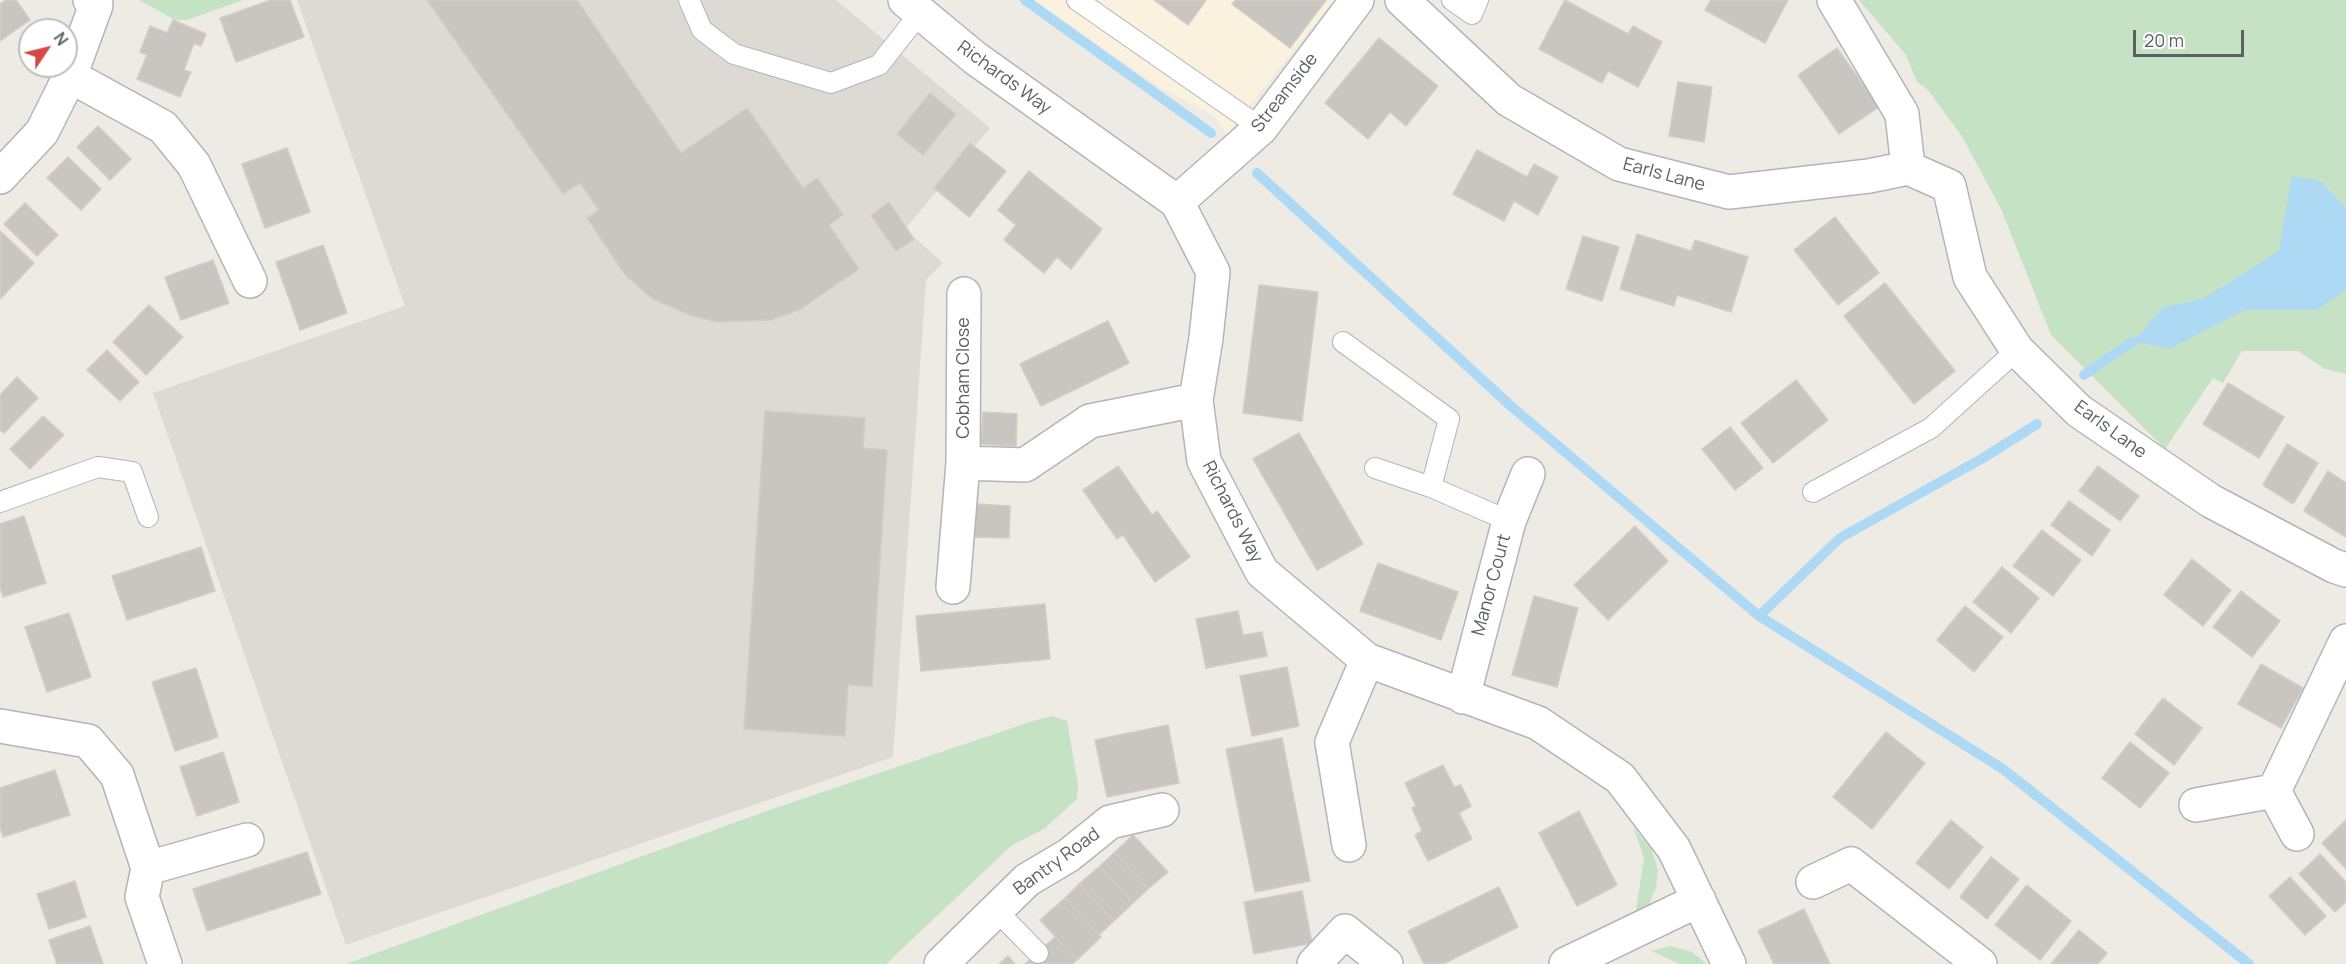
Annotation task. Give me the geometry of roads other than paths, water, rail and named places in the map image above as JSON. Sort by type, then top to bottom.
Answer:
[{"type":"street","points":[[78,54],[96,5],[90,0]]},
{"type":"street","name":"Streamside","points":[[1177,202],[1261,128],[1357,0]]},
{"type":"street","name":"Earls Lane","points":[[1402,0],[1435,13],[1509,100],[1619,164],[1729,192],[1869,176],[1908,168],[1949,186],[1970,277],[2017,350],[2079,411],[2211,501],[2334,566],[2346,570]]},
{"type":"street","points":[[1834,0],[1902,114],[1908,168]]},
{"type":"street","name":"Richards Way","points":[[913,6],[975,58],[1177,202],[1213,273],[1196,400],[1204,461],[1262,572],[1367,660],[1538,723],[1620,778],[1674,849],[1729,964]]},
{"type":"street","points":[[0,177],[42,132],[69,78]]},
{"type":"street","points":[[74,78],[163,126],[194,165],[250,280]]},
{"type":"street","name":"Cobham Close","points":[[953,587],[963,463],[964,294]]},
{"type":"street","name":"Cobham Close","points":[[963,463],[1025,465],[1090,421],[1196,400]]},
{"type":"street","name":"Manor Court","points":[[1463,697],[1509,521],[1527,474]]},
{"type":"street","points":[[2274,790],[2346,641]]},
{"type":"street","points":[[1349,846],[1332,742],[1367,660]]},
{"type":"street","points":[[0,726],[88,741],[117,775],[148,868],[142,897],[165,964]]},
{"type":"street","points":[[2196,805],[2274,790]]},
{"type":"street","points":[[2274,790],[2297,834]]},
{"type":"street","name":"Bantry Road","points":[[941,964],[1027,880],[1069,855],[1110,822],[1162,810]]},
{"type":"street","points":[[148,868],[247,840]]},
{"type":"street","points":[[1813,882],[1851,864],[1980,964]]},
{"type":"street","points":[[1566,964],[1699,900]]},
{"type":"street","points":[[1314,964],[1345,931],[1386,964]]},
{"type":"lane","points":[[689,0],[702,30],[734,54],[831,83],[879,65],[913,6]]},
{"type":"lane","points":[[1077,0],[1261,128]]},
{"type":"lane","points":[[1452,0],[1473,14],[1478,0]]},
{"type":"lane","points":[[1343,342],[1449,419],[1431,487]]},
{"type":"lane","points":[[1813,492],[1931,428],[2017,350]]},
{"type":"lane","points":[[0,502],[98,467],[132,472],[148,517]]},
{"type":"lane","points":[[1375,468],[1431,487],[1509,521]]},
{"type":"lane","points":[[996,910],[1038,953]]},
{"type":"water","points":[[2292,176],[2321,181],[2346,209],[2346,290],[2316,310],[2245,310],[2170,348],[2133,342],[2163,307],[2203,299],[2279,251]]},
{"type":"waterway","points":[[1025,0],[1211,133]]},
{"type":"waterway","points":[[1257,173],[1512,407],[1759,616],[2003,769],[2249,964]]},
{"type":"waterway","points":[[2084,375],[2132,342]]},
{"type":"waterway","points":[[1759,616],[1840,538],[1983,458],[2037,424]]}]
